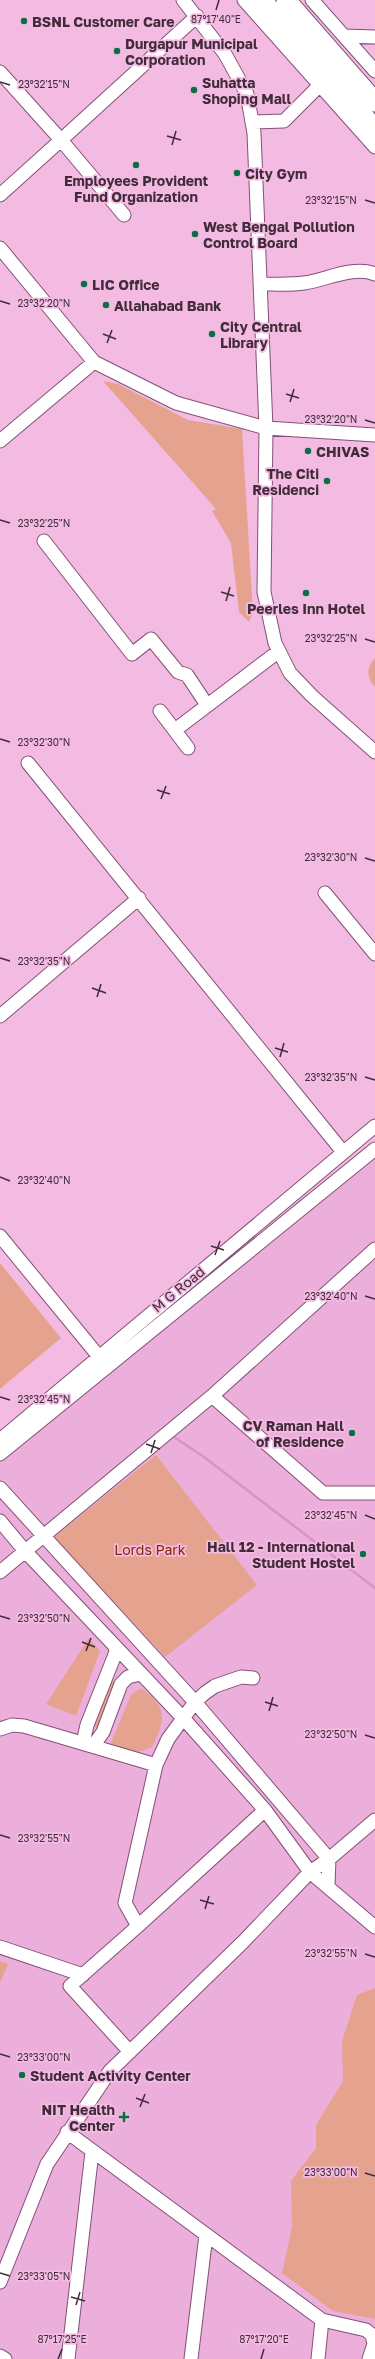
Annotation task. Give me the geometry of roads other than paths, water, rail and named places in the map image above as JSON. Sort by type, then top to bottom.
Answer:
[{"type":"highway","points":[[262,0],[375,129]]},
{"type":"highway","points":[[286,0],[375,102]]},
{"type":"street","points":[[184,0],[225,54],[247,94],[252,122],[266,428],[264,592],[275,643],[290,673],[312,696],[375,752]]},
{"type":"street","points":[[244,0],[375,147]]},
{"type":"street","points":[[312,0],[375,72]]},
{"type":"street","points":[[0,195],[197,16]]},
{"type":"street","points":[[344,36],[375,36]]},
{"type":"street","points":[[0,72],[61,140],[124,215]]},
{"type":"street","points":[[252,122],[284,120],[320,85]]},
{"type":"street","points":[[0,248],[94,362],[176,403],[266,428],[375,435]]},
{"type":"street","points":[[260,284],[304,283],[366,271],[375,274]]},
{"type":"street","points":[[0,440],[94,362]]},
{"type":"street","points":[[44,540],[132,654],[151,639],[178,672],[186,675],[207,705]]},
{"type":"street","points":[[175,730],[279,651]]},
{"type":"street","points":[[160,711],[188,748]]},
{"type":"street","points":[[28,763],[65,810],[97,846],[343,1152]]},
{"type":"street","points":[[325,893],[375,954]]},
{"type":"street","points":[[0,1016],[139,898]]},
{"type":"street","points":[[0,1440],[104,1362],[343,1152],[375,1126]]},
{"type":"street","name":"M G Road","points":[[0,1454],[104,1362],[375,1149]]},
{"type":"street","points":[[0,1236],[104,1362]]},
{"type":"street","points":[[0,1572],[212,1396],[375,1249]]},
{"type":"street","points":[[212,1396],[323,1493],[375,1493]]},
{"type":"street","points":[[0,1488],[140,1644],[195,1702],[329,1859],[328,1886]]},
{"type":"street","points":[[0,1521],[140,1674],[184,1719],[265,1810],[310,1872],[375,1927]]},
{"type":"street","points":[[125,1657],[140,1644]]},
{"type":"street","points":[[88,1745],[87,1725],[108,1675],[116,1652],[115,1646]]},
{"type":"street","points":[[125,1657],[154,1658]]},
{"type":"street","points":[[88,1745],[103,1732],[121,1684],[128,1677],[140,1674]]},
{"type":"street","points":[[108,1675],[119,1677],[121,1684]]},
{"type":"street","points":[[138,1926],[124,1903],[156,1765],[168,1739],[195,1702],[214,1686],[241,1677],[253,1678]]},
{"type":"street","points":[[1,1727],[12,1725],[24,1726],[156,1765]]},
{"type":"street","points":[[204,1742],[238,1752]]},
{"type":"street","points":[[130,2052],[70,1986],[265,1810]]},
{"type":"street","points":[[0,2282],[47,2164],[67,2132],[110,2071],[243,1942],[310,1872],[329,1859],[375,1820]]},
{"type":"street","points":[[0,1947],[83,1975]]},
{"type":"street","points":[[67,2132],[92,2152],[322,2320],[366,2330],[372,2335],[374,2344],[369,2359]]},
{"type":"street","points":[[68,2359],[92,2152]]},
{"type":"street","points":[[191,2359],[206,2235]]},
{"type":"street","points":[[318,2359],[322,2320]]},
{"type":"street","points":[[0,2356],[5,2359]]},
{"type":"waterway","points":[[171,1435],[204,1457],[375,1588]]},
{"type":"place","name":"BSNL Customer Care","points":[[24,21]]},
{"type":"place","name":"Durgapur Municipal Corporation","points":[[117,51]]},
{"type":"place","name":"Suhatta Shoping Mall","points":[[194,90]]},
{"type":"place","name":"Employees Provident Fund Organization","points":[[136,165]]},
{"type":"place","name":"City Gym","points":[[237,173]]},
{"type":"place","name":"West Bengal Pollution Control Board","points":[[195,234]]},
{"type":"place","name":"LIC Office","points":[[84,284]]},
{"type":"place","name":"Allahabad Bank","points":[[106,305]]},
{"type":"place","name":"City Central Library","points":[[212,334]]},
{"type":"place","name":"CHIVAS","points":[[308,451]]},
{"type":"place","name":"The Citi Residenci","points":[[327,481]]},
{"type":"place","name":"Peerles Inn Hotel","points":[[306,593]]},
{"type":"place","name":"CV Raman Hall of Residence","points":[[352,1433]]},
{"type":"place","name":"Hall 12 - International Student Hostel","points":[[363,1554]]},
{"type":"place","name":"Student Activity Center","points":[[22,2075]]},
{"type":"place","name":"NIT Health Center","points":[[124,2117]]},
{"type":"park label","name":"Lords Park","points":[[150,1549]]}]
